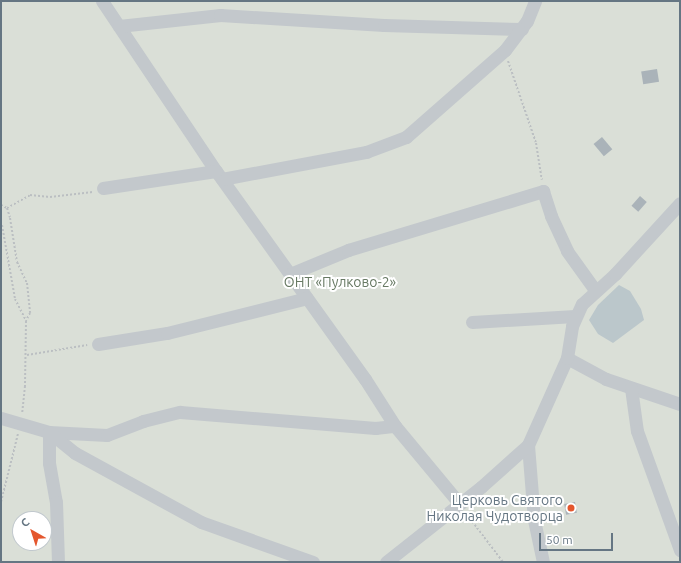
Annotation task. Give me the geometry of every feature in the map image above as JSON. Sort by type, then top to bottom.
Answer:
[{"type":"street","points":[[102,1],[219,175],[307,298],[395,426],[459,503]]},
{"type":"street","points":[[103,188],[219,175],[366,152],[396,142],[414,132],[505,50],[522,29],[535,1]]},
{"type":"street","points":[[119,26],[220,15],[384,25],[522,29]]},
{"type":"street","points":[[290,274],[348,250],[543,191],[551,216],[568,251],[595,290]]},
{"type":"street","points":[[386,562],[459,503],[528,444],[567,358],[575,316],[595,290],[615,274],[680,203]]},
{"type":"street","points":[[98,344],[167,333],[307,298]]},
{"type":"street","points":[[472,322],[575,316]]},
{"type":"street","points":[[567,358],[606,379],[680,404]]},
{"type":"street","points":[[631,388],[637,431],[680,550]]},
{"type":"street","points":[[1,418],[20,425],[49,432],[107,435],[180,412],[375,428],[395,426]]},
{"type":"street","points":[[49,432],[49,463],[56,502],[58,562]]},
{"type":"street","points":[[49,432],[75,453],[201,522],[313,562]]},
{"type":"street","points":[[528,444],[534,520],[543,562]]},
{"type":"path","points":[[505,50],[536,143],[543,191]]},
{"type":"path","points":[[7,208],[30,195],[50,197],[82,194],[103,188]]},
{"type":"path","points":[[1,205],[7,208]]},
{"type":"path","points":[[7,208],[17,262],[27,283],[30,313],[26,321]]},
{"type":"path","points":[[1,502],[20,425],[27,355],[26,321],[15,299],[2,225]]},
{"type":"path","points":[[27,355],[98,344]]},
{"type":"path","points":[[459,503],[503,562]]},
{"type":"green space","name":"ОНТ «Пулково-2»","points":[[1,1],[680,1],[680,562],[1,562]]},
{"type":"shaded area","points":[[619,285],[630,291],[641,309],[644,320],[613,343],[598,334],[589,320],[598,305]]},
{"type":"building","points":[[657,69],[659,82],[643,84],[641,72]]},
{"type":"building","points":[[602,137],[612,149],[604,156],[594,144]]},
{"type":"building","points":[[640,196],[647,202],[638,212],[631,206]]},
{"type":"building","name":"Церковь Святого Николая Чудотворца","points":[[575,502],[577,513],[566,515],[564,504]]},
{"type":"place","name":"Церковь Святого Николая Чудотворца","points":[[571,508]]}]
